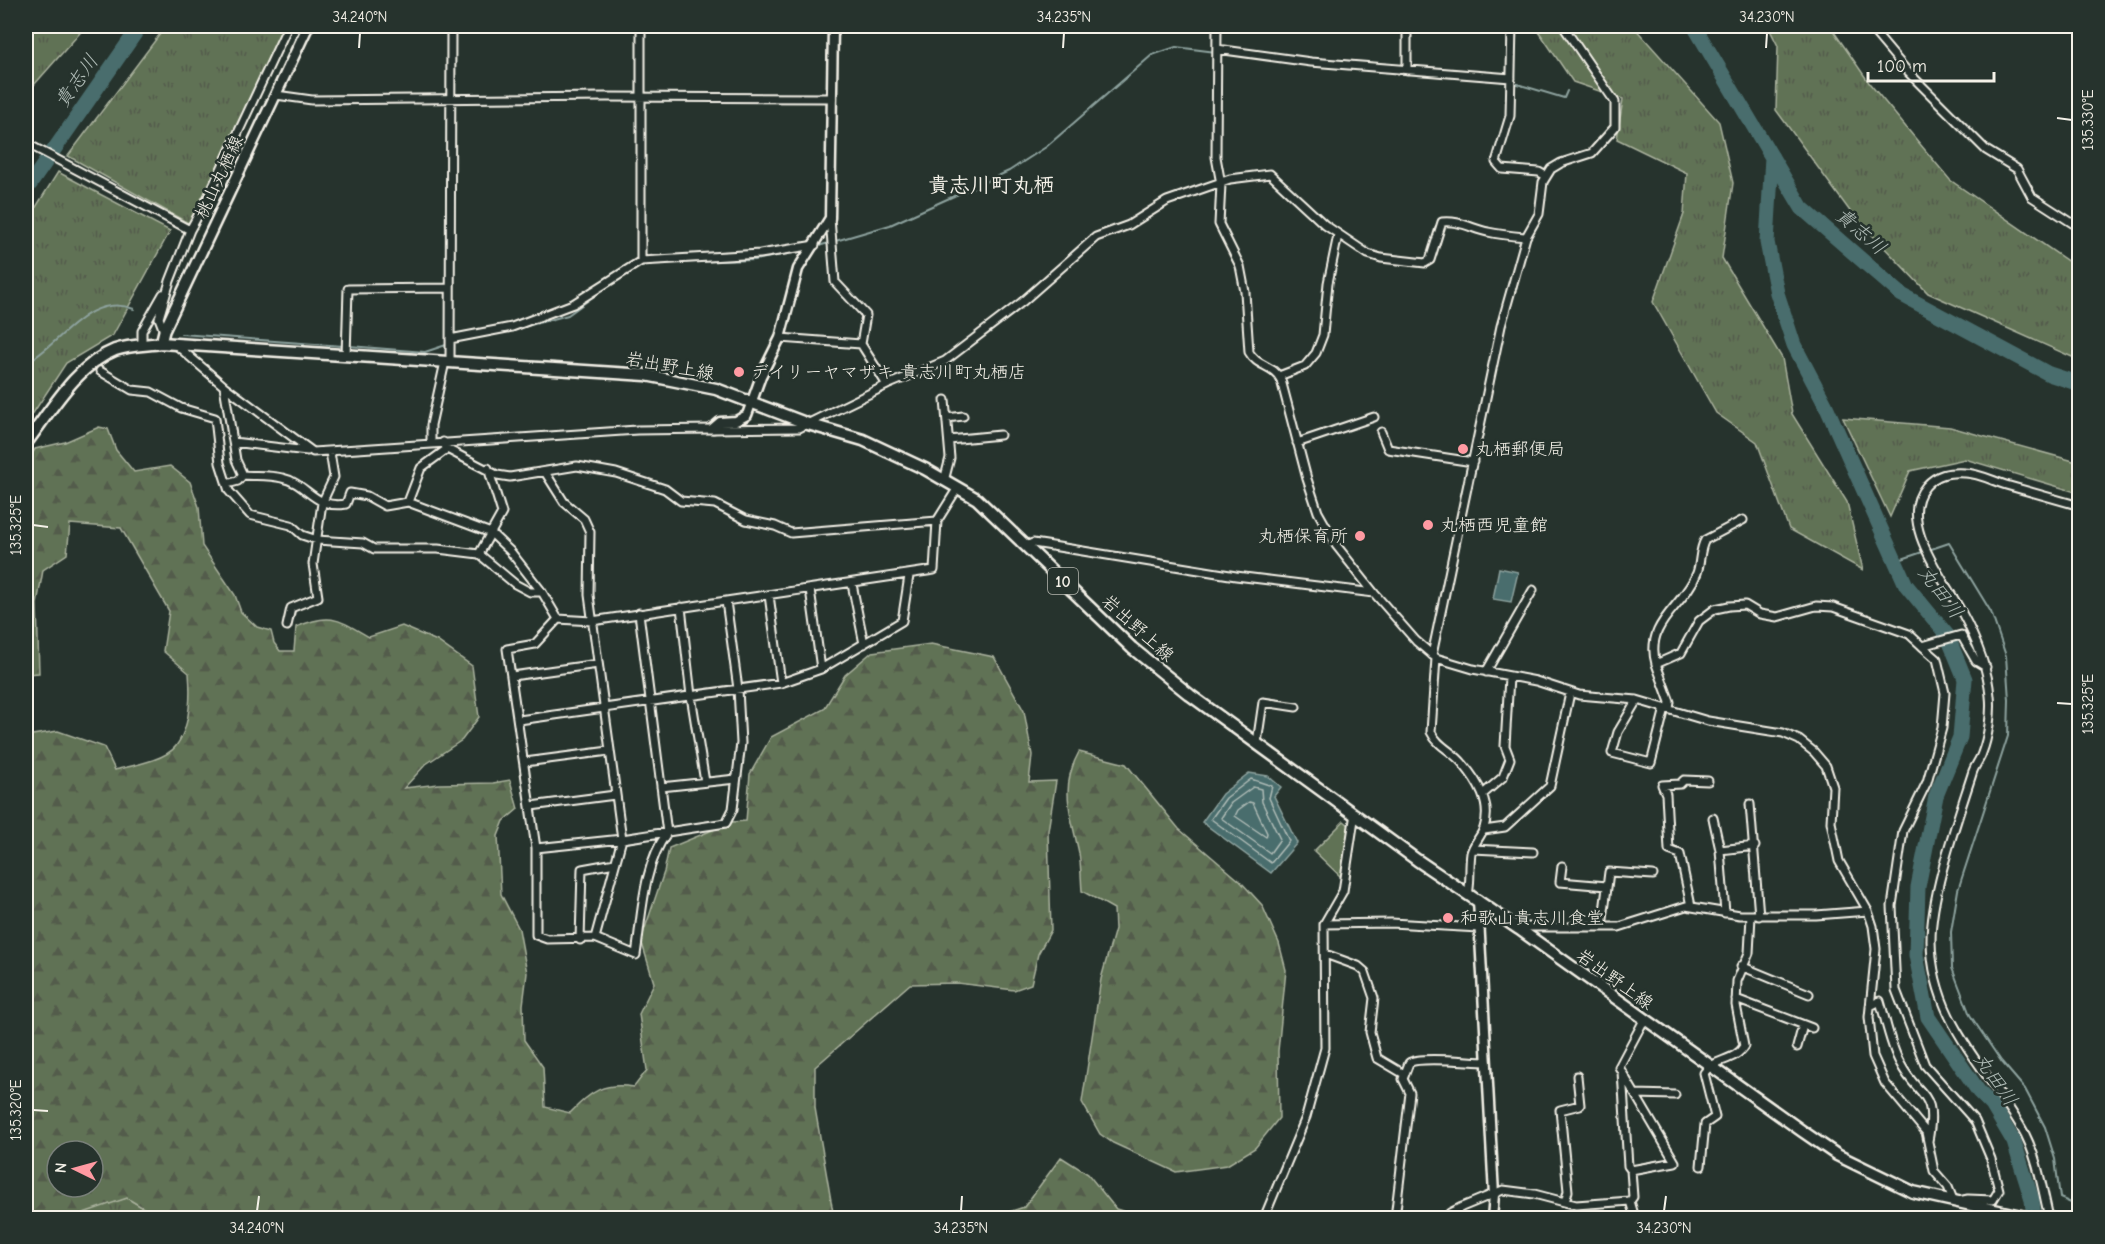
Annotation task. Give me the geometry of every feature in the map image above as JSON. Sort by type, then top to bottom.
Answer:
[{"type":"main road","name":"桃山丸栖線","points":[[161,343],[164,331],[308,26]]},
{"type":"main road","name":"岩出野上線","points":[[26,443],[68,388],[96,361],[116,350],[161,343],[646,375],[716,389],[808,424],[883,448],[977,499],[1132,648],[1190,695],[1644,1020],[1837,1155],[1897,1185],[1996,1214],[2030,1218]]},
{"type":"street","points":[[164,331],[159,318],[170,281],[190,230],[207,199],[288,26]]},
{"type":"street","points":[[431,442],[431,425],[447,362],[450,339],[451,26]]},
{"type":"street","points":[[641,26],[641,261]]},
{"type":"street","points":[[833,26],[831,218],[836,282],[866,315],[861,344],[887,385]]},
{"type":"street","points":[[1217,26],[1216,157],[1221,184],[1219,224],[1240,266],[1245,292],[1249,352],[1254,360],[1277,372],[1279,376],[1318,512],[1336,544],[1374,592],[1434,657],[1486,672],[1536,681],[1570,693],[1637,700],[1708,721],[1783,733],[1800,740],[1814,752],[1826,766],[1833,787],[1831,822],[1839,861],[1868,911],[1876,949],[1870,1006],[1870,1037],[1873,1056],[1885,1083],[1926,1132],[1934,1171],[1948,1187],[1954,1202],[1968,1199],[1993,1200],[1999,1190],[1991,1159],[1975,1121],[1925,1065],[1896,990],[1892,906],[1903,831],[1927,782],[1942,728],[1944,693],[1937,659],[1926,646],[1909,634],[1833,607],[1816,606],[1777,617],[1760,614],[1745,605],[1715,609],[1699,621],[1681,653],[1656,664]]},
{"type":"street","points":[[1407,26],[1407,70]]},
{"type":"street","points":[[1512,26],[1510,116],[1496,162],[1502,169],[1539,172],[1546,176]]},
{"type":"street","points":[[1492,1218],[1494,1195],[1487,1062],[1479,928],[1473,898],[1473,849],[1484,830],[1487,817],[1484,794],[1462,762],[1436,742],[1431,732],[1434,657],[1501,326],[1526,237],[1539,214],[1543,182],[1551,170],[1561,163],[1592,153],[1615,127],[1615,102],[1563,26]]},
{"type":"street","points":[[1869,26],[1907,71],[1978,143],[2018,169],[2032,197],[2079,228]]},
{"type":"street","points":[[1217,49],[1311,62],[1511,78]]},
{"type":"street","points":[[276,95],[312,100],[832,98]]},
{"type":"street","points":[[26,143],[190,230]]},
{"type":"street","points":[[408,502],[420,468],[445,445],[637,430],[800,428],[887,385],[945,361],[1022,302],[1096,237],[1129,225],[1167,201],[1230,179],[1270,174],[1338,235],[1368,254],[1425,263],[1430,260],[1442,222],[1449,221],[1485,232],[1526,237]]},
{"type":"street","points":[[713,428],[720,422],[736,421],[747,415],[750,402],[780,338],[798,269],[831,218]]},
{"type":"street","points":[[1279,376],[1305,366],[1316,353],[1323,335],[1328,283],[1338,235]]},
{"type":"street","points":[[450,339],[512,327],[573,304],[641,261],[760,254],[815,245]]},
{"type":"street","points":[[142,345],[142,332],[170,281]]},
{"type":"street","points":[[346,356],[348,289],[450,288]]},
{"type":"street","points":[[780,338],[861,344]]},
{"type":"street","points":[[175,344],[224,386],[313,452]]},
{"type":"street","points":[[100,371],[132,390],[151,392],[181,408],[215,418],[220,463],[229,491],[250,515],[291,525],[302,535],[317,540],[363,543],[374,549],[438,549],[479,554],[515,584],[530,592],[542,592]]},
{"type":"street","points":[[224,386],[236,460],[243,475]]},
{"type":"street","points":[[944,481],[950,458],[945,400]]},
{"type":"street","points":[[946,418],[963,416]]},
{"type":"street","points":[[1297,443],[1374,417]]},
{"type":"street","points":[[1381,432],[1388,449],[1473,462]]},
{"type":"street","points":[[949,440],[1000,435]]},
{"type":"street","points":[[233,442],[313,452],[431,442],[445,445],[497,475],[510,477],[577,466],[616,473],[665,489],[681,501],[715,504],[746,520],[775,526],[791,533],[937,521]]},
{"type":"street","points":[[287,626],[291,608],[318,597],[313,564],[322,503],[334,477],[330,452]]},
{"type":"street","points":[[479,554],[502,513],[488,468]]},
{"type":"street","points":[[545,472],[564,502],[584,519],[590,532],[589,595],[622,839],[595,938]]},
{"type":"street","points":[[2049,1218],[2023,1129],[1965,1046],[1948,1017],[1936,987],[1933,930],[1946,860],[1973,770],[1983,753],[1991,699],[1986,667],[1962,612],[1924,545],[1916,517],[1920,493],[1933,479],[1943,473],[1967,473],[2079,506]]},
{"type":"street","points":[[227,484],[238,481],[243,475]]},
{"type":"street","points":[[243,475],[284,478],[322,503],[334,506],[346,504],[350,493],[367,496],[385,506],[408,502],[491,533],[510,550],[542,592],[558,619]]},
{"type":"street","points":[[558,619],[592,621],[909,576],[934,570],[937,521],[957,489]]},
{"type":"street","points":[[1637,700],[1618,732],[1612,753],[1651,763],[1670,702],[1656,664],[1653,642],[1658,627],[1697,572],[1705,540],[1743,519]]},
{"type":"street","points":[[1027,546],[1040,544],[1236,576],[1374,592]]},
{"type":"street","points":[[519,720],[780,683],[820,669],[902,621],[909,576]]},
{"type":"street","points":[[852,584],[864,644]]},
{"type":"street","points":[[810,589],[820,669]]},
{"type":"street","points":[[1486,672],[1533,590]]},
{"type":"street","points":[[769,595],[780,683]]},
{"type":"street","points":[[536,848],[622,839],[726,823],[733,809],[741,743],[738,689],[726,601]]},
{"type":"street","points":[[681,607],[691,696],[705,782]]},
{"type":"street","points":[[558,619],[535,644],[507,649],[536,848],[536,935],[547,939],[595,938],[636,955],[645,895],[657,847],[667,833],[639,613]]},
{"type":"street","points":[[1926,646],[1961,635],[1976,661],[1986,667]]},
{"type":"street","points":[[512,676],[598,664]]},
{"type":"street","points":[[1484,794],[1503,777],[1510,759],[1505,746],[1509,677]]},
{"type":"street","points":[[1484,830],[1505,827],[1550,786],[1570,693]]},
{"type":"street","points":[[1257,743],[1263,702],[1296,707]]},
{"type":"street","points":[[525,762],[609,751]]},
{"type":"street","points":[[661,788],[736,779]]},
{"type":"street","points":[[1691,906],[1680,854],[1669,850],[1666,794],[1662,785],[1680,784],[1684,780],[1708,781]]},
{"type":"street","points":[[531,806],[615,795]]},
{"type":"street","points":[[1701,1166],[1705,1124],[1715,1117],[1704,1073],[1709,1066],[1739,1055],[1744,1046],[1736,999],[1741,966],[1749,953],[1755,916],[1755,846],[1750,804]]},
{"type":"street","points":[[1264,1218],[1306,1117],[1325,1048],[1324,924],[1343,891],[1355,813]]},
{"type":"street","points":[[1713,818],[1720,850],[1725,913]]},
{"type":"street","points":[[1720,850],[1755,846]]},
{"type":"street","points":[[1473,849],[1533,852]]},
{"type":"street","points":[[580,940],[582,869],[615,863]]},
{"type":"street","points":[[1562,866],[1560,882],[1607,886]]},
{"type":"street","points":[[1602,927],[1609,872],[1653,875]]},
{"type":"street","points":[[1519,929],[1619,927],[1691,906],[1755,916],[1868,911]]},
{"type":"street","points":[[1324,924],[1479,928]]},
{"type":"street","points":[[1325,954],[1358,966],[1365,972],[1374,998],[1370,1032],[1377,1058],[1404,1074]]},
{"type":"street","points":[[1741,966],[1809,994]]},
{"type":"street","points":[[1736,999],[1812,1028]]},
{"type":"street","points":[[1870,1006],[1880,1001],[1900,1063],[1930,1100],[1932,1123],[1928,1143]]},
{"type":"street","points":[[1631,1170],[1675,1162],[1619,1067],[1644,1020]]},
{"type":"street","points":[[1797,1047],[1803,1025]]},
{"type":"street","points":[[1395,1218],[1410,1093],[1404,1074],[1408,1063],[1414,1059],[1487,1062]]},
{"type":"street","points":[[1622,1072],[1628,1166],[1631,1170],[1633,1197],[1630,1201],[1635,1218]]},
{"type":"street","points":[[1565,1202],[1568,1191],[1560,1110],[1580,1105],[1577,1076]]},
{"type":"street","points":[[1635,1094],[1676,1095]]},
{"type":"street","points":[[1446,1218],[1456,1210],[1503,1190],[1534,1194],[1576,1205],[1630,1201]]},
{"type":"green space","points":[[26,26],[86,26],[26,94]]},
{"type":"green space","points":[[166,26],[293,26],[197,228],[68,156]]},
{"type":"green space","points":[[1535,26],[1633,26],[1719,122],[1733,183],[1722,258],[1782,358],[1792,414],[1847,502],[1863,570],[1789,529],[1757,442],[1716,413],[1653,302],[1684,214],[1687,173],[1617,139],[1623,99],[1573,82]]},
{"type":"green space","points":[[1768,26],[1830,26],[1870,84],[1950,180],[2079,269],[2079,360],[1928,293],[1852,214],[1776,110],[1778,46]]},
{"type":"green space","points":[[58,172],[170,231],[113,335],[66,363],[26,424],[26,223]]},
{"type":"green space","points":[[1843,418],[1950,427],[2070,460],[2079,463],[2079,493],[1965,459],[1910,471],[1890,517]]},
{"type":"green space","points":[[99,427],[108,429],[116,450],[134,472],[170,466],[190,482],[199,507],[202,546],[235,595],[241,612],[257,627],[271,631],[274,643],[280,651],[294,651],[296,627],[326,619],[342,622],[369,637],[402,626],[437,641],[472,666],[479,717],[462,740],[426,764],[404,788],[510,780],[518,809],[504,821],[498,836],[501,894],[519,929],[527,973],[523,1005],[524,1040],[543,1067],[545,1107],[570,1113],[585,1099],[606,1087],[634,1087],[647,1070],[639,1014],[654,983],[641,940],[664,872],[669,848],[732,822],[746,821],[750,774],[771,737],[824,709],[845,675],[872,652],[931,644],[994,657],[1024,711],[1032,755],[1029,782],[1056,781],[1048,831],[1051,930],[1038,954],[1031,984],[1014,990],[957,983],[910,984],[815,1067],[815,1108],[834,1218],[160,1218],[127,1198],[69,1218],[26,1218],[26,736],[58,731],[104,747],[115,770],[148,762],[171,751],[181,738],[187,721],[190,691],[189,673],[163,651],[169,611],[121,528],[70,524],[67,554],[43,570],[37,604],[39,673],[26,674],[26,464],[35,449],[65,442]]},
{"type":"green space","points":[[1079,752],[1126,764],[1179,829],[1240,881],[1262,905],[1279,943],[1286,970],[1278,1051],[1279,1118],[1255,1148],[1227,1165],[1176,1172],[1113,1143],[1100,1134],[1082,1102],[1101,979],[1115,929],[1114,909],[1082,891],[1080,858],[1068,802],[1069,778]]},
{"type":"green space","points":[[1344,821],[1349,825],[1341,877],[1314,851]]},
{"type":"green space","points":[[1061,1157],[1088,1174],[1116,1209],[1145,1218],[991,1218],[1024,1207]]},
{"type":"green space","points":[[127,1198],[160,1218],[48,1218]]},
{"type":"water","points":[[1499,568],[1518,572],[1511,602],[1493,599]]},
{"type":"water","points":[[1249,773],[1268,776],[1281,787],[1274,796],[1297,843],[1271,873],[1202,822],[1222,794]]},
{"type":"waterway","name":"貴志川","points":[[26,190],[140,26]]},
{"type":"waterway","name":"貴志川","points":[[1694,26],[1802,208],[1902,295],[2049,374],[2080,384]]},
{"type":"waterway","points":[[815,247],[890,225],[1009,171],[1046,147],[1152,55],[1176,47],[1216,52]]},
{"type":"waterway","points":[[1243,56],[1278,61]]},
{"type":"waterway","points":[[1314,66],[1440,76]]},
{"type":"waterway","points":[[1487,79],[1517,84],[1564,98],[1567,91]]},
{"type":"waterway","name":"丸田川","points":[[1772,157],[1767,242],[1777,293],[1794,345],[1826,406],[1906,585],[1947,635],[1965,679],[1960,737],[1936,796],[1918,887],[1916,955],[1928,1017],[1979,1092],[1992,1105],[2014,1142],[2032,1200],[2034,1218]]},
{"type":"waterway","points":[[685,262],[755,260],[807,250]]},
{"type":"waterway","points":[[637,267],[649,264]]},
{"type":"waterway","points":[[508,331],[568,315],[612,283]]},
{"type":"waterway","points":[[26,363],[39,355],[76,323],[102,307],[118,305],[134,309]]},
{"type":"waterway","points":[[181,334],[343,346]]},
{"type":"waterway","points":[[349,346],[425,352],[464,339]]},
{"type":"waterway","points":[[1896,561],[1949,543],[1991,612],[2006,656],[2009,700],[2008,736],[1958,890],[1951,932],[1952,968],[1970,1015],[2001,1061],[2025,1089],[2045,1127],[2055,1159],[2060,1198],[2080,1207]]},
{"type":"place","name":"デイリーヤマザキ 貴志川町丸栖店","points":[[739,372]]},
{"type":"place","name":"丸栖郵便局","points":[[1463,449]]},
{"type":"place","name":"丸栖西児童館","points":[[1428,525]]},
{"type":"place","name":"丸栖保育所","points":[[1360,536]]},
{"type":"place","name":"和歌山貴志川食堂","points":[[1448,918]]},
{"type":"district","name":"貴志川町丸栖","points":[[991,185]]}]
